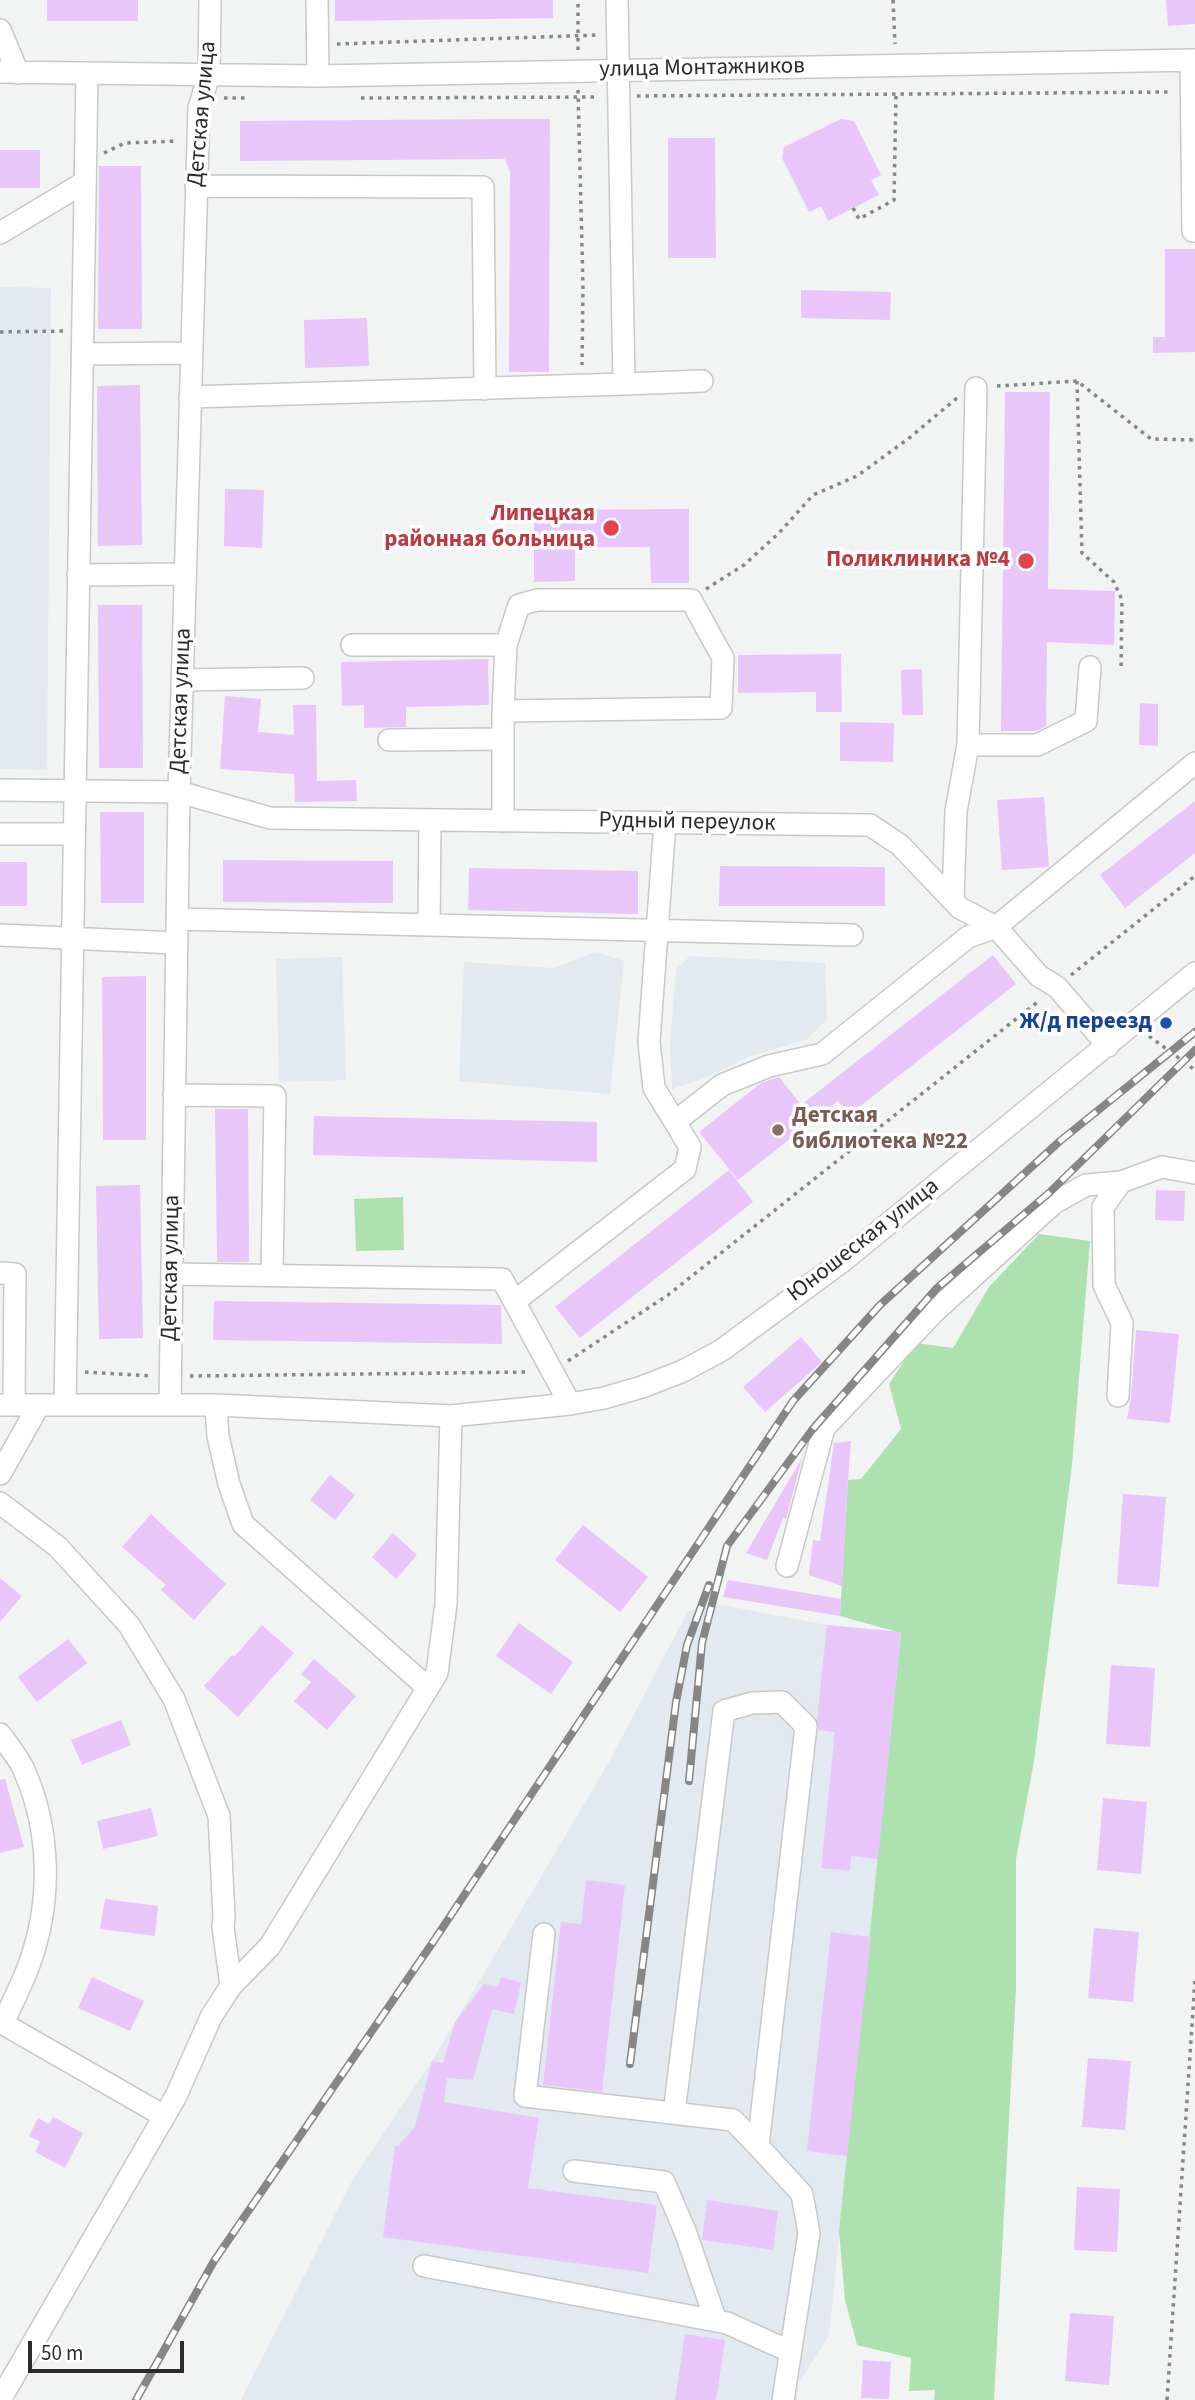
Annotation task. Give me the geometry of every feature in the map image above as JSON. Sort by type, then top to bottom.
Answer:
[{"type":"street","name":"Детская улица","points":[[170,1404],[179,792],[191,353],[198,108],[209,75],[210,0]]},
{"type":"street","points":[[317,0],[318,76]]},
{"type":"street","points":[[618,0],[624,384]]},
{"type":"street","points":[[0,30],[9,73]]},
{"type":"street","name":"улица Монтажников","points":[[9,73],[318,76],[1193,60]]},
{"type":"street","points":[[1193,60],[1195,231]]},
{"type":"street","points":[[65,1405],[86,73]]},
{"type":"street","points":[[0,233],[85,172]]},
{"type":"street","points":[[196,186],[483,187],[485,389]]},
{"type":"street","points":[[82,354],[191,353]]},
{"type":"street","points":[[190,397],[702,381]]},
{"type":"street","points":[[953,900],[956,811],[968,745],[976,388]]},
{"type":"street","points":[[78,575],[185,574]]},
{"type":"street","points":[[503,710],[720,708],[723,658],[691,600],[537,600],[519,605],[506,645],[503,710],[503,821]]},
{"type":"street","points":[[352,645],[506,645]]},
{"type":"street","points":[[968,745],[1037,745],[1087,721],[1090,667]]},
{"type":"street","points":[[182,680],[303,677]]},
{"type":"street","points":[[389,740],[503,739]]},
{"type":"street","points":[[675,1122],[722,1085],[769,1066],[822,1054],[968,937],[996,928],[1195,763]]},
{"type":"street","name":"Рудный переулок","points":[[0,790],[179,792],[270,818],[870,825],[900,845],[960,908],[996,928],[1039,976],[1057,987],[1108,1046]]},
{"type":"street","points":[[429,925],[430,820]]},
{"type":"street","points":[[515,1301],[685,1169],[690,1147],[654,1088],[649,1042],[665,822]]},
{"type":"street","points":[[0,834],[74,834]]},
{"type":"street","points":[[177,919],[852,935]]},
{"type":"street","points":[[0,936],[176,943]]},
{"type":"street","name":"Юношеская улица","points":[[570,1404],[604,1398],[652,1383],[683,1371],[722,1350],[844,1260],[1195,973]]},
{"type":"street","points":[[174,1095],[275,1096],[272,1275]]},
{"type":"street","points":[[788,1566],[824,1428],[934,1312],[1054,1203],[1086,1185],[1121,1182],[1162,1167],[1195,1173]]},
{"type":"street","points":[[1118,1396],[1122,1323],[1104,1285],[1104,1207],[1121,1182]]},
{"type":"street","points":[[0,1273],[15,1274],[7,1405],[216,1405],[451,1416],[570,1404],[502,1279],[172,1274]]},
{"type":"street","points":[[0,1474],[39,1405]]},
{"type":"street","points":[[216,1405],[218,1436],[229,1485],[243,1524],[428,1688]]},
{"type":"street","points":[[0,2400],[8,2369],[176,2096],[211,2017],[231,1986],[270,1946],[437,1673],[446,1604],[451,1416]]},
{"type":"street","points":[[0,1503],[58,1547],[129,1625],[174,1699],[219,1816],[223,1927],[231,1986]]},
{"type":"street","points":[[674,2113],[724,1711],[752,1703],[782,1702],[806,1726],[758,2146]]},
{"type":"street","points":[[0,1734],[23,1769],[39,1816],[46,1870],[40,1928],[29,1965],[1,2023],[164,2116]]},
{"type":"street","points":[[544,1934],[525,2096],[733,2120],[802,2194],[809,2233],[783,2400]]},
{"type":"street","points":[[574,2171],[664,2182],[685,2231],[716,2320]]},
{"type":"street","points":[[424,2266],[716,2320],[789,2351]]},
{"type":"path","points":[[578,0],[582,386]]},
{"type":"path","points":[[893,0],[896,65]]},
{"type":"path","points":[[318,44],[618,34]]},
{"type":"path","points":[[355,98],[1192,92]]},
{"type":"path","points":[[853,208],[859,219],[894,200],[896,93]]},
{"type":"path","points":[[202,98],[258,98]]},
{"type":"path","points":[[85,172],[125,143],[198,141]]},
{"type":"path","points":[[0,332],[82,330]]},
{"type":"path","points":[[1077,381],[1082,553],[1114,582],[1122,600],[1121,670]]},
{"type":"path","points":[[691,600],[744,565],[779,533],[813,495],[857,476],[908,439],[952,401],[976,388],[1077,381],[1151,439],[1195,440]]},
{"type":"path","points":[[171,1377],[552,1371],[668,1295],[1195,876]]},
{"type":"path","points":[[1134,1024],[1195,1070]]},
{"type":"path","points":[[1167,2400],[1195,1980]]},
{"type":"shaded area","points":[[0,287],[51,288],[47,770],[0,769]]},
{"type":"shaded area","points":[[596,952],[624,961],[610,1094],[459,1081],[464,962],[553,968]]},
{"type":"shaded area","points":[[690,956],[825,963],[827,1019],[806,1040],[750,1056],[705,1078],[672,1089],[670,1046],[676,969]]},
{"type":"shaded area","points":[[342,957],[346,1080],[279,1082],[276,959]]},
{"type":"shaded area","points":[[722,1605],[827,1625],[901,1632],[829,2336],[799,2382],[797,2400],[241,2400],[353,2179],[432,2061],[609,1762],[688,1611]]},
{"type":"green space","points":[[403,1197],[404,1250],[356,1251],[354,1199]]},
{"type":"green space","points":[[1039,1234],[1090,1241],[1072,1465],[1034,1761],[1016,1859],[1016,1989],[994,2400],[934,2400],[935,2390],[909,2391],[911,2358],[857,2345],[845,2300],[839,2231],[901,1633],[840,1616],[848,1480],[861,1479],[901,1429],[889,1384],[916,1343],[953,1348],[989,1287]]},
{"type":"building","points":[[47,0],[138,0],[138,21],[47,21]]},
{"type":"building","points":[[335,0],[553,0],[553,18],[335,21]]},
{"type":"building","points":[[1166,0],[1195,0],[1195,24],[1168,26]]},
{"type":"building","points":[[550,119],[549,372],[509,372],[510,172],[505,159],[240,161],[240,121]]},
{"type":"building","points":[[841,119],[854,121],[881,175],[871,180],[879,195],[828,221],[821,206],[809,212],[782,158],[784,147]]},
{"type":"building","points":[[668,138],[715,138],[716,258],[668,258]]},
{"type":"building","points":[[0,150],[40,150],[40,188],[0,188]]},
{"type":"building","points":[[99,166],[141,166],[142,329],[98,329]]},
{"type":"building","points":[[1165,249],[1195,249],[1195,352],[1153,353],[1153,337],[1165,337]]},
{"type":"building","points":[[801,290],[891,292],[890,320],[801,318]]},
{"type":"building","points":[[367,318],[369,366],[305,368],[304,320]]},
{"type":"building","points":[[140,385],[142,545],[98,546],[97,386]]},
{"type":"building","name":"Поликлиника №4","points":[[1005,392],[1050,392],[1048,589],[1115,591],[1114,645],[1047,642],[1046,726],[1036,731],[1001,731]]},
{"type":"building","points":[[225,489],[264,490],[262,548],[224,546]]},
{"type":"building","name":"Липецкая районная больница","points":[[689,509],[689,583],[651,583],[650,547],[575,547],[575,581],[534,582],[534,510]]},
{"type":"building","points":[[98,605],[142,605],[143,768],[99,768]]},
{"type":"building","points":[[841,654],[842,712],[816,712],[816,692],[738,693],[738,655]]},
{"type":"building","points":[[488,659],[489,705],[406,707],[406,727],[364,728],[364,705],[342,706],[341,662]]},
{"type":"building","points":[[922,669],[923,715],[902,715],[901,670]]},
{"type":"building","points":[[225,696],[261,699],[258,732],[294,735],[293,705],[316,705],[317,781],[356,780],[357,801],[295,802],[294,774],[220,769]]},
{"type":"building","points":[[1140,703],[1158,704],[1158,746],[1139,745]]},
{"type":"building","points":[[840,722],[894,723],[893,762],[840,761]]},
{"type":"building","points":[[1044,797],[1049,867],[1002,870],[997,800]]},
{"type":"building","points":[[1195,801],[1195,853],[1125,908],[1100,875]]},
{"type":"building","points":[[100,812],[144,812],[144,903],[101,903]]},
{"type":"building","points":[[223,860],[393,861],[393,903],[223,902]]},
{"type":"building","points":[[0,862],[27,862],[27,906],[0,906]]},
{"type":"building","points":[[720,866],[885,867],[885,906],[719,906]]},
{"type":"building","points":[[469,868],[638,871],[638,914],[468,910]]},
{"type":"building","points":[[993,955],[1016,984],[849,1115],[838,1101],[738,1180],[699,1132],[761,1083],[779,1077],[801,1105]]},
{"type":"building","points":[[146,976],[146,1140],[103,1140],[102,977]]},
{"type":"building","points":[[215,1109],[248,1109],[249,1262],[217,1262]]},
{"type":"building","points":[[314,1116],[597,1122],[597,1162],[313,1155]]},
{"type":"building","points":[[729,1170],[753,1202],[580,1338],[555,1307]]},
{"type":"building","points":[[140,1185],[143,1338],[99,1339],[96,1186]]},
{"type":"building","points":[[1156,1190],[1185,1191],[1184,1221],[1155,1220]]},
{"type":"building","points":[[214,1301],[501,1305],[502,1344],[213,1340]]},
{"type":"building","points":[[1136,1330],[1179,1334],[1170,1423],[1127,1419]]},
{"type":"building","points":[[801,1337],[822,1362],[765,1412],[743,1387]]},
{"type":"building","points":[[851,1441],[842,1586],[809,1575],[813,1540],[820,1541],[834,1443]]},
{"type":"building","points":[[802,1458],[786,1519],[783,1518],[767,1560],[746,1553]]},
{"type":"building","points":[[330,1475],[355,1495],[335,1520],[310,1500]]},
{"type":"building","points":[[1123,1494],[1166,1497],[1159,1587],[1117,1584]]},
{"type":"building","points":[[151,1514],[226,1584],[194,1620],[161,1590],[166,1585],[122,1547]]},
{"type":"building","points":[[583,1525],[648,1577],[620,1612],[555,1560]]},
{"type":"building","points":[[393,1533],[417,1555],[396,1579],[372,1557]]},
{"type":"building","points":[[0,1578],[22,1596],[0,1622]]},
{"type":"building","points":[[728,1580],[841,1599],[840,1616],[723,1597]]},
{"type":"building","points":[[519,1623],[573,1662],[551,1694],[496,1656]]},
{"type":"building","points":[[262,1625],[294,1653],[238,1717],[204,1686]]},
{"type":"building","points":[[827,1625],[901,1632],[878,1859],[851,1856],[850,1871],[821,1868],[835,1732],[819,1730],[817,1720]]},
{"type":"building","points":[[68,1639],[87,1663],[37,1702],[18,1677]]},
{"type":"building","points":[[314,1659],[356,1696],[327,1730],[294,1701],[311,1682],[301,1674]]},
{"type":"building","points":[[1111,1665],[1155,1668],[1150,1747],[1106,1744]]},
{"type":"building","points":[[121,1720],[131,1745],[82,1765],[71,1740]]},
{"type":"building","points":[[5,1779],[24,1847],[0,1853],[0,1780]]},
{"type":"building","points":[[1103,1798],[1147,1802],[1141,1874],[1097,1870]]},
{"type":"building","points":[[151,1808],[158,1836],[103,1849],[97,1821]]},
{"type":"building","points":[[586,1880],[625,1885],[602,2092],[543,2085],[561,1922],[581,1924]]},
{"type":"building","points":[[105,1899],[158,1906],[155,1936],[100,1929]]},
{"type":"building","points":[[1094,1928],[1139,1932],[1133,2002],[1088,1998]]},
{"type":"building","points":[[831,1932],[871,1937],[847,2156],[807,2151]]},
{"type":"building","points":[[92,1977],[144,2001],[130,2031],[78,2008]]},
{"type":"building","points":[[501,1977],[521,1983],[514,2014],[492,2009],[473,2080],[447,2078],[444,2102],[539,2118],[528,2188],[657,2205],[648,2273],[383,2237],[395,2146],[415,2127],[432,2061],[443,2063],[455,2022],[484,1984],[498,1987]]},
{"type":"building","points":[[1088,2058],[1131,2061],[1125,2130],[1082,2127]]},
{"type":"building","points":[[53,2117],[83,2133],[65,2168],[35,2152],[40,2142],[29,2136],[38,2118],[49,2124]]},
{"type":"building","points":[[1077,2187],[1120,2189],[1117,2252],[1074,2250]]},
{"type":"building","points":[[707,2200],[778,2211],[773,2250],[702,2240]]},
{"type":"building","points":[[1070,2313],[1114,2316],[1109,2385],[1065,2381]]},
{"type":"building","points":[[685,2334],[725,2340],[716,2400],[675,2400]]},
{"type":"building","points":[[863,2360],[891,2362],[889,2399],[861,2398]]},
{"type":"railway","points":[[136,2400],[214,2261],[433,1942],[793,1401],[880,1305],[1060,1141],[1195,1032]]},
{"type":"railway","points":[[689,1781],[702,1643],[727,1546],[812,1430],[937,1288],[1049,1193],[1195,1050]]},
{"type":"railway","points":[[630,2064],[676,1702],[687,1645],[709,1585]]},
{"type":"place","name":"Липецкая районная больница","points":[[611,528]]},
{"type":"place","name":"Поликлиника №4","points":[[1026,561]]},
{"type":"place","name":"Ж/д переезд","points":[[1166,1023]]},
{"type":"place","name":"Детская библиотека №22","points":[[778,1130]]}]
